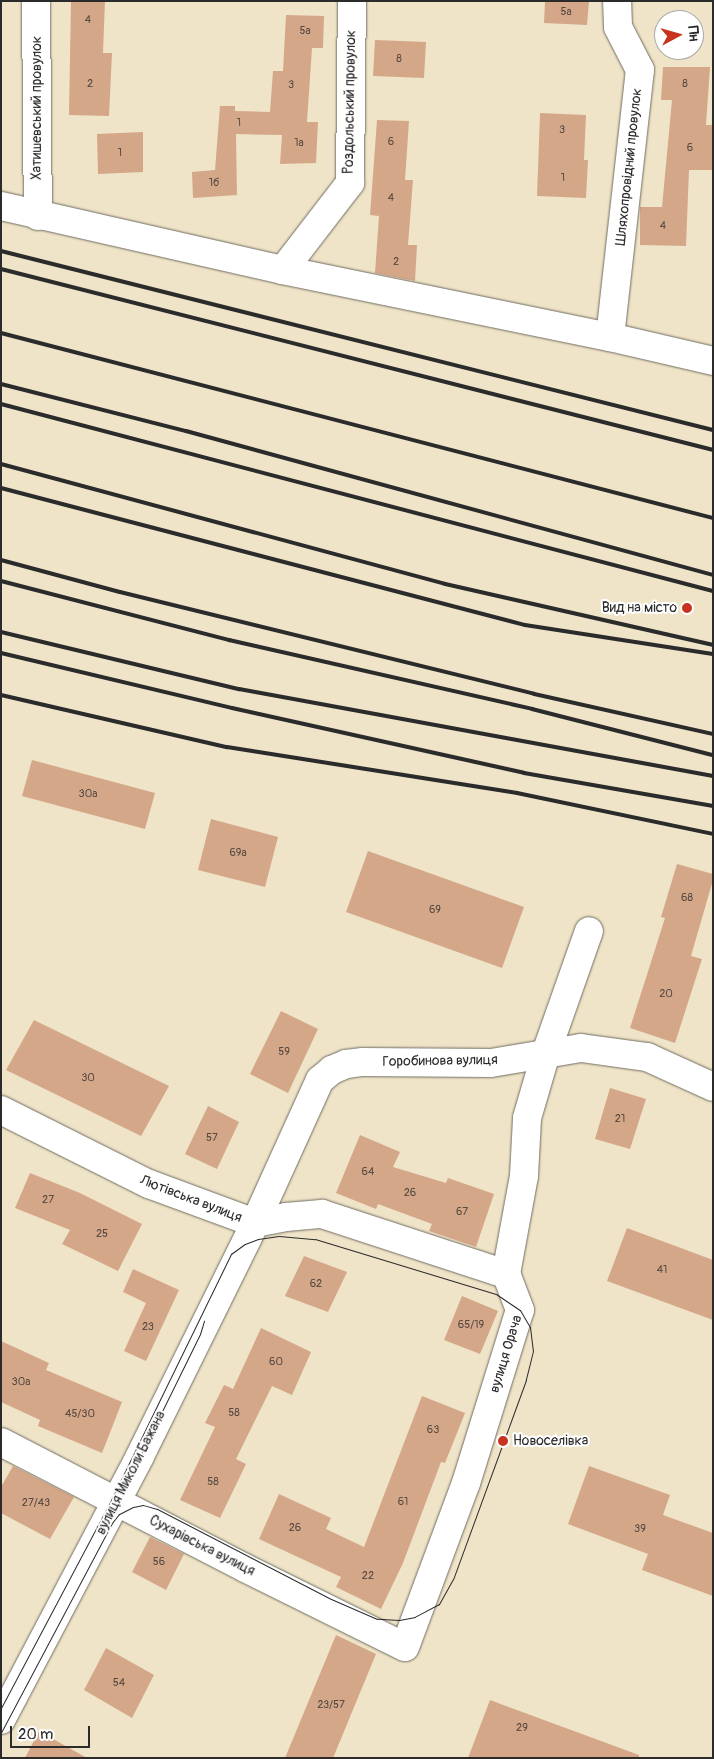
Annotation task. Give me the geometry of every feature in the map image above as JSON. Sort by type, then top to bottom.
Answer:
[{"type":"street","name":"Хатишевський провулок","points":[[36,1],[38,216]]},
{"type":"street","name":"Роздольський провулок","points":[[283,270],[350,183],[352,1]]},
{"type":"street","name":"Шляхопровідний провулок","points":[[610,338],[640,70],[618,28],[617,1]]},
{"type":"street","points":[[1,206],[38,216],[283,270],[713,361]]},
{"type":"street","points":[[506,1274],[524,1176],[528,1118],[546,1053],[589,931]]},
{"type":"street","name":"Горобинова вулиця","points":[[256,1223],[312,1094],[320,1080],[332,1070],[346,1064],[363,1062],[491,1063],[582,1048],[647,1057],[713,1087]]},
{"type":"street","name":"Лютівська вулиця","points":[[1,1110],[149,1184],[256,1223],[286,1217],[322,1214],[506,1274]]},
{"type":"street","name":"вулиця Миколи Бажана","points":[[1,1720],[117,1503],[256,1223]]},
{"type":"street","name":"вулиця Орача","points":[[405,1647],[466,1483],[520,1310],[506,1274]]},
{"type":"street","name":"Сухарівська вулиця","points":[[1,1442],[117,1503],[405,1647]]},
{"type":"building","points":[[71,1],[105,1],[103,53],[112,53],[109,116],[69,115]]},
{"type":"building","points":[[545,1],[589,1],[587,25],[544,23]]},
{"type":"building","points":[[286,15],[324,16],[323,48],[312,48],[307,122],[318,122],[316,163],[280,164],[282,135],[236,134],[237,195],[193,198],[192,172],[215,170],[220,106],[235,106],[235,111],[270,112],[273,71],[283,71]]},
{"type":"building","points":[[375,40],[426,42],[424,78],[373,76]]},
{"type":"building","points":[[663,67],[710,67],[706,125],[713,125],[713,170],[689,170],[686,246],[640,245],[640,207],[662,207],[672,100],[661,100]]},
{"type":"building","points":[[540,113],[586,115],[584,160],[588,160],[586,198],[537,196]]},
{"type":"building","points":[[377,120],[409,121],[405,180],[413,180],[408,245],[417,245],[415,281],[375,273],[379,216],[370,215]]},
{"type":"building","points":[[143,132],[143,172],[98,174],[97,134]]},
{"type":"building","points":[[32,760],[155,793],[145,829],[22,796]]},
{"type":"building","points":[[211,819],[278,837],[265,887],[198,870]]},
{"type":"building","points":[[368,851],[524,907],[502,968],[346,912]]},
{"type":"building","points":[[677,864],[713,874],[713,880],[691,956],[702,959],[675,1043],[630,1028],[665,918],[661,917]]},
{"type":"building","points":[[281,1011],[318,1029],[288,1093],[250,1074]]},
{"type":"building","points":[[34,1020],[169,1086],[141,1136],[6,1070]]},
{"type":"building","points":[[610,1088],[646,1099],[630,1149],[595,1139]]},
{"type":"building","points":[[208,1106],[239,1122],[217,1169],[185,1154]]},
{"type":"building","points":[[360,1135],[400,1152],[393,1167],[446,1183],[448,1178],[494,1194],[476,1247],[429,1231],[432,1224],[378,1204],[376,1209],[336,1193]]},
{"type":"building","points":[[30,1173],[80,1193],[142,1224],[118,1271],[62,1244],[70,1230],[15,1208]]},
{"type":"building","points":[[627,1228],[713,1260],[713,1320],[607,1281]]},
{"type":"building","points":[[304,1256],[347,1272],[328,1312],[285,1296]]},
{"type":"building","points":[[133,1269],[179,1290],[146,1361],[124,1351],[146,1303],[123,1292]]},
{"type":"building","points":[[462,1296],[498,1311],[480,1354],[444,1340]]},
{"type":"building","points":[[261,1328],[311,1352],[292,1395],[272,1386],[236,1459],[246,1464],[220,1518],[180,1500],[215,1427],[205,1423],[224,1385],[233,1389]]},
{"type":"building","points":[[1,1341],[49,1363],[46,1370],[122,1402],[102,1453],[38,1426],[40,1420],[1,1402]]},
{"type":"building","points":[[422,1396],[465,1413],[445,1463],[441,1462],[403,1563],[381,1609],[336,1587],[341,1577],[259,1539],[279,1494],[331,1518],[326,1529],[364,1547]]},
{"type":"building","points":[[13,1466],[74,1497],[50,1539],[1,1513],[1,1487]]},
{"type":"building","points":[[589,1466],[670,1495],[663,1515],[713,1533],[713,1596],[642,1570],[648,1554],[568,1524]]},
{"type":"building","points":[[150,1537],[184,1554],[166,1590],[132,1572]]},
{"type":"building","points":[[336,1635],[376,1654],[333,1758],[285,1758]]},
{"type":"building","points":[[106,1648],[154,1675],[132,1718],[84,1690]]},
{"type":"building","points":[[490,1700],[639,1755],[639,1758],[468,1758]]},
{"type":"building","points":[[39,1731],[87,1758],[25,1758]]},
{"type":"tram line","points":[[1,1708],[111,1500],[231,1254],[245,1244],[258,1239],[279,1236],[315,1239],[496,1294],[520,1310],[530,1327],[533,1351],[526,1380],[453,1579],[439,1604],[415,1617],[399,1620],[377,1619],[329,1598],[157,1509],[143,1505],[133,1507],[119,1514],[112,1523],[1,1733]]},
{"type":"tram line","points":[[130,1471],[140,1456],[200,1334],[204,1321]]},
{"type":"railway","points":[[1,251],[713,430]]},
{"type":"railway","points":[[1,269],[713,450]]},
{"type":"railway","points":[[1,333],[713,518]]},
{"type":"railway","points":[[1,384],[186,431],[713,575]]},
{"type":"railway","points":[[1,404],[713,591]]},
{"type":"railway","points":[[1,464],[445,584],[713,645]]},
{"type":"railway","points":[[1,488],[525,625],[713,654]]},
{"type":"railway","points":[[1,560],[120,592],[534,694],[713,734]]},
{"type":"railway","points":[[1,581],[229,640],[532,709],[713,755]]},
{"type":"railway","points":[[1,632],[239,689],[713,776]]},
{"type":"railway","points":[[1,653],[232,708],[524,773],[713,806]]},
{"type":"railway","points":[[1,695],[227,747],[517,793],[713,834]]},
{"type":"place","name":"Вид на місто","points":[[687,608]]},
{"type":"place","name":"Новоселівка","points":[[503,1441]]}]
